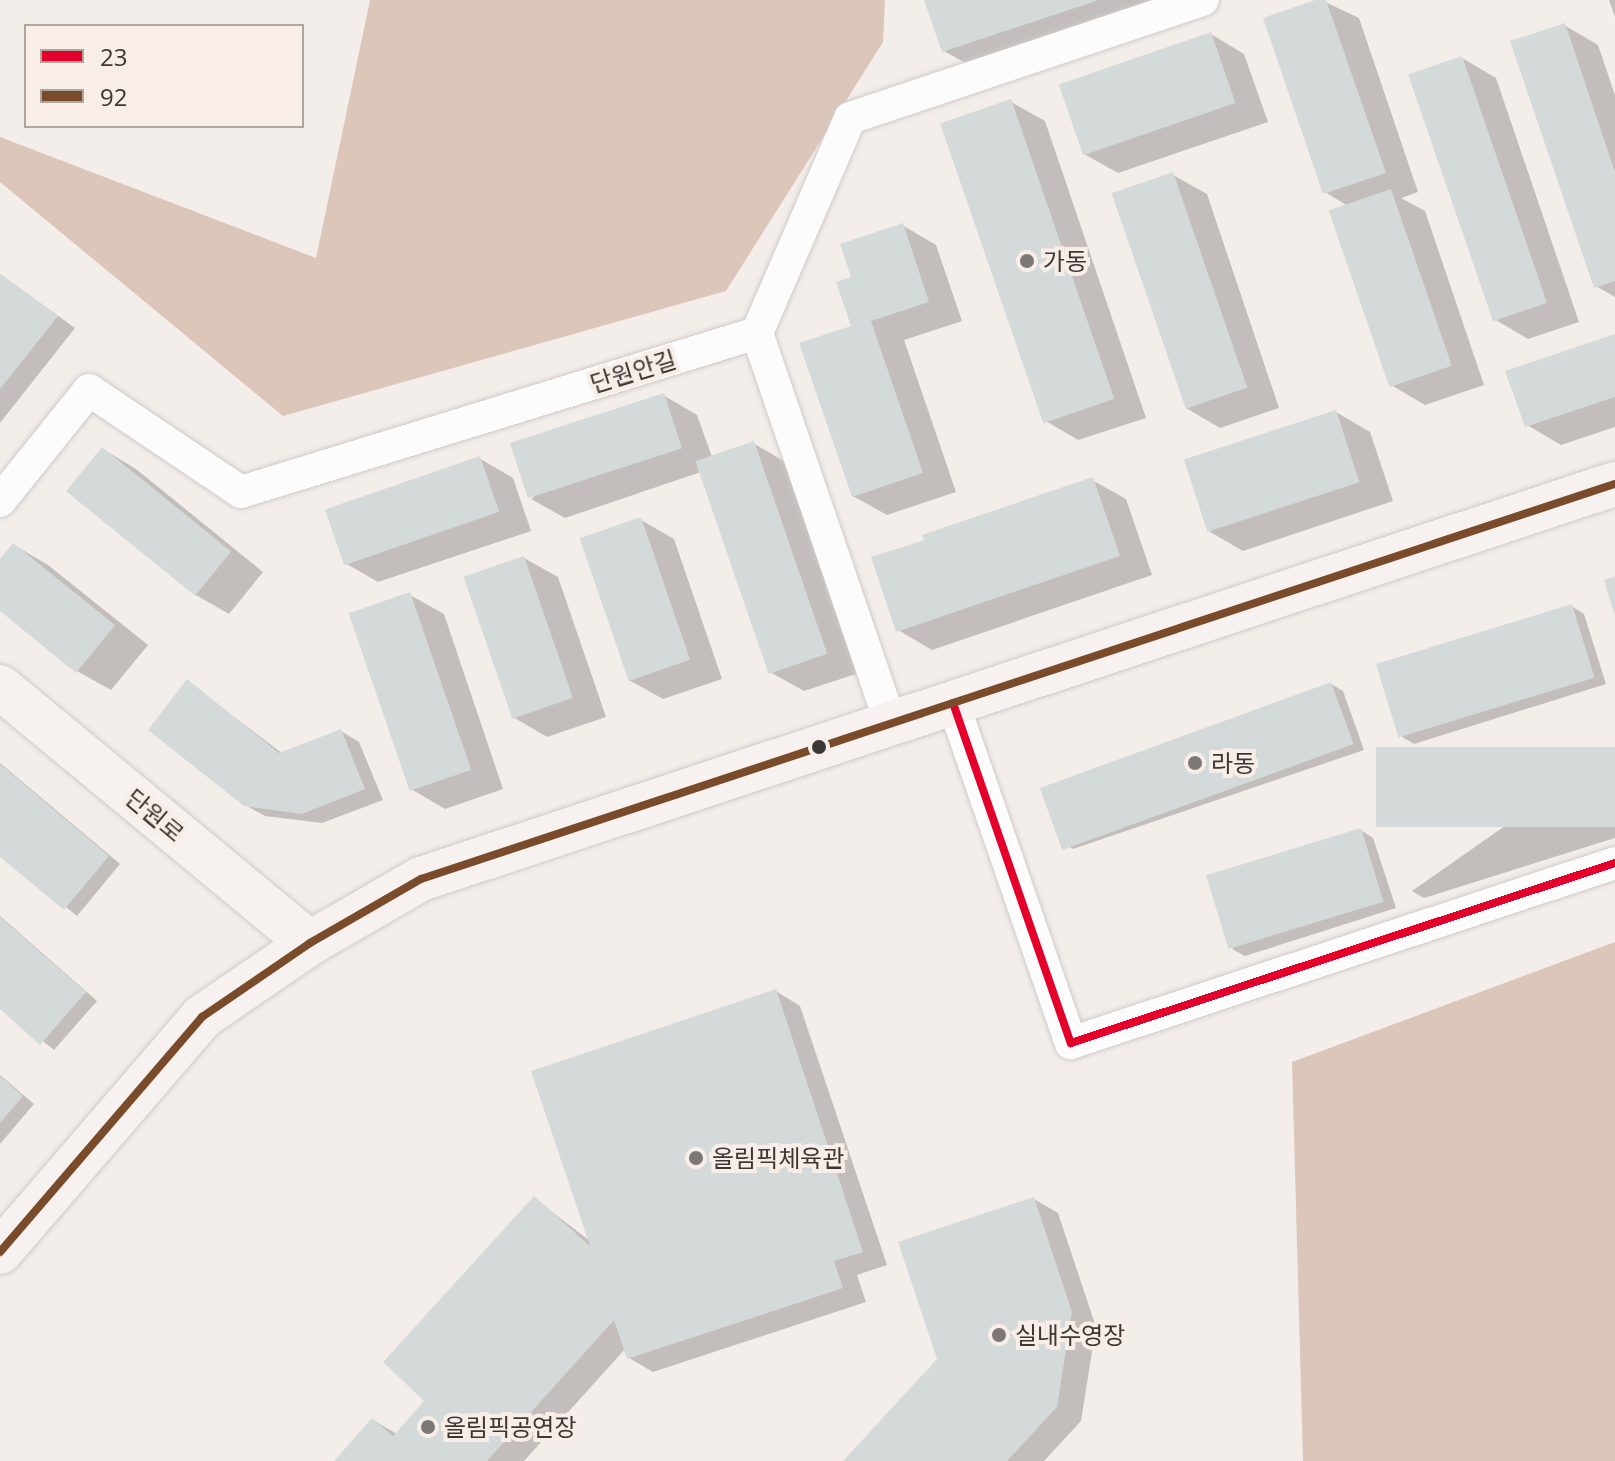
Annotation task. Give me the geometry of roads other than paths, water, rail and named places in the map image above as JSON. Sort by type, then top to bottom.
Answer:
[{"type":"street","points":[[890,722],[757,333],[850,118],[1203,0]]},
{"type":"street","name":"단원안길","points":[[0,501],[89,390],[241,492],[757,333]]},
{"type":"street","points":[[0,1252],[202,1017],[310,943],[421,879],[1615,484]]},
{"type":"street","name":"단원로","points":[[0,687],[310,943]]},
{"type":"street","points":[[953,703],[1071,1043],[1615,863]]},
{"type":"place","name":"가동","points":[[1027,261]]},
{"type":"place","name":"라동","points":[[1195,763]]},
{"type":"place","name":"올림픽체육관","points":[[696,1158]]},
{"type":"place","name":"실내수영장","points":[[999,1335]]},
{"type":"place","name":"올림픽공연장","points":[[428,1427]]}]
